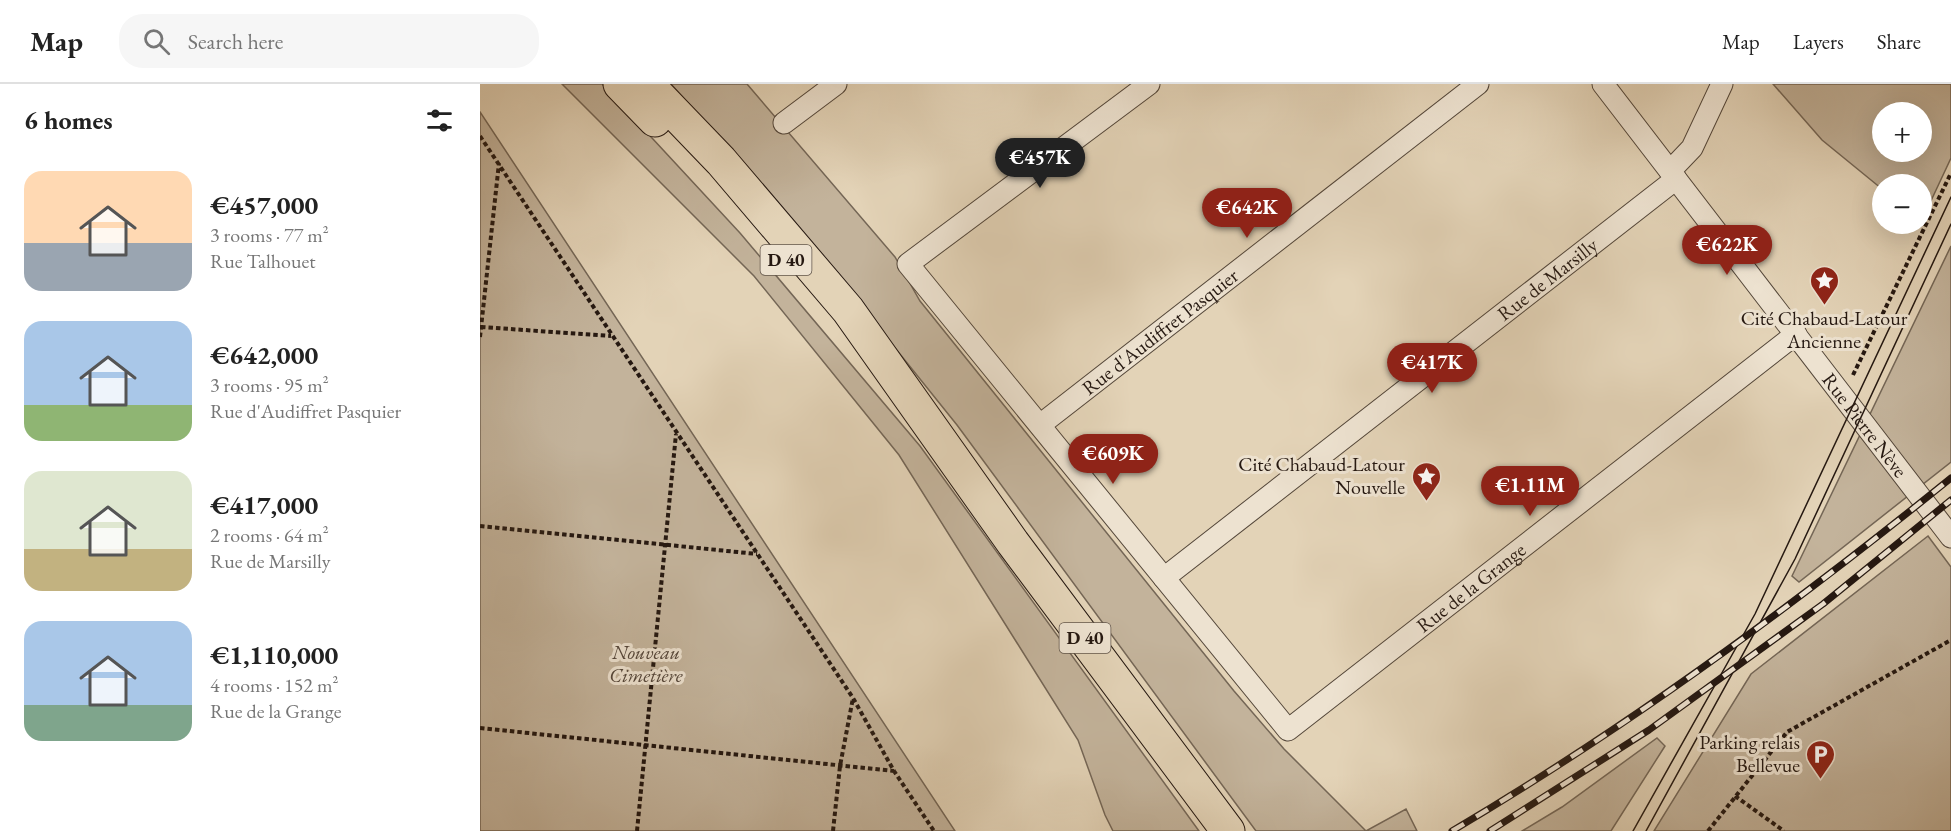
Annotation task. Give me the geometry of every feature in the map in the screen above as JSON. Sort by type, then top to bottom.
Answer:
[{"type":"main road","name":"D 40","points":[[620,84],[799,275],[942,446]]},
{"type":"main road","name":"D 40","points":[[647,84],[721,161],[828,285],[877,350],[942,446],[1228,831]]},
{"type":"street","points":[[784,123],[836,84]]},
{"type":"street","points":[[1149,84],[908,264],[1164,578]]},
{"type":"street","name":"Rue d'Audiffret Pasquier","points":[[1040,425],[1478,84]]},
{"type":"street","name":"Rue Pierre Nève","points":[[1603,84],[1951,537]]},
{"type":"street","name":"Rue de Marsilly","points":[[1164,578],[1673,175],[1692,148],[1722,84]]},
{"type":"street","name":"Rue de la Grange","points":[[1164,578],[1288,730],[1796,334]]},
{"type":"path","points":[[480,136],[500,162],[510,183],[853,698],[894,771],[934,831]]},
{"type":"path","points":[[480,337],[500,162]]},
{"type":"path","points":[[1844,396],[1951,173]]},
{"type":"path","points":[[481,327],[611,336]]},
{"type":"path","points":[[637,831],[676,433]]},
{"type":"path","points":[[480,526],[758,554]]},
{"type":"path","points":[[1708,831],[1787,732],[1951,639]]},
{"type":"path","points":[[833,831],[840,766],[853,698]]},
{"type":"path","points":[[480,728],[894,771]]},
{"type":"path","points":[[1736,796],[1784,831]]},
{"type":"green space","points":[[562,84],[602,84],[740,233],[920,446],[1199,831],[1113,831],[1078,740],[899,455],[754,276]]},
{"type":"green space","points":[[671,84],[747,84],[895,257],[920,301],[1234,691],[1284,749],[1366,831],[1256,831],[957,425],[793,221]]},
{"type":"green space","points":[[1773,84],[1951,84],[1951,158],[1932,199],[1932,174],[1872,174],[1872,181],[1822,140]]},
{"type":"green space","name":"Nouveau Cimetière","points":[[480,112],[955,831],[480,831]]},
{"type":"green space","points":[[1951,246],[1951,462],[1799,582],[1792,576]]},
{"type":"green space","points":[[1928,536],[1951,567],[1951,831],[1654,831],[1751,674]]},
{"type":"green space","points":[[1657,738],[1665,746],[1611,831],[1522,831],[1562,807]]},
{"type":"green space","points":[[1406,809],[1417,831],[1366,831]]},
{"type":"tram line","points":[[1633,831],[1755,614],[1951,197]]},
{"type":"tram line","points":[[1646,831],[1795,559],[1951,224]]},
{"type":"railway","points":[[1452,831],[1582,750],[1708,664],[1831,573],[1951,478]]},
{"type":"railway","points":[[1490,831],[1649,730],[1823,604],[1951,500]]},
{"type":"place","name":"Cité Chabaud-Latour Ancienne","points":[[1824,306]]},
{"type":"place","name":"Cité Chabaud-Latour Nouvelle","points":[[1426,502]]},
{"type":"place","name":"Parking relais Bellevue","points":[[1821,780]]}]
